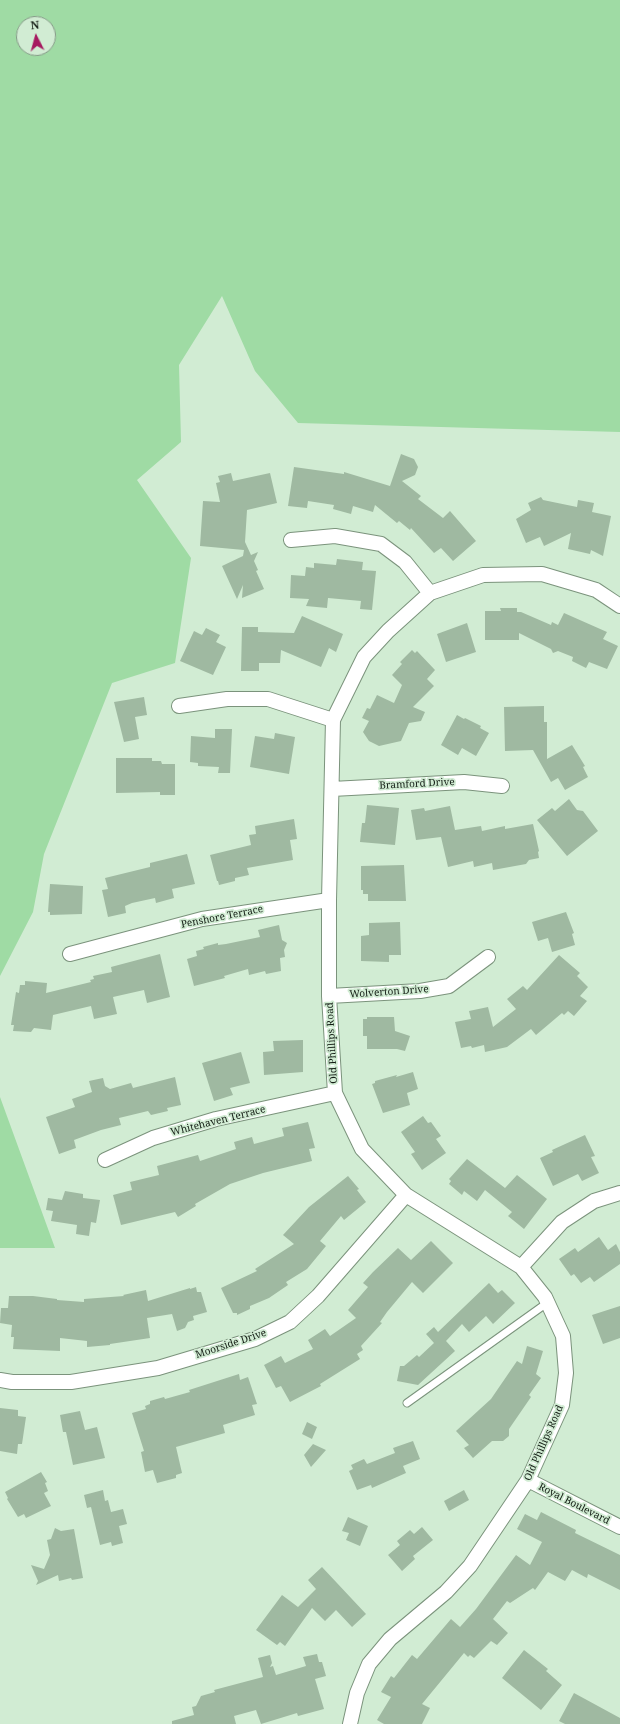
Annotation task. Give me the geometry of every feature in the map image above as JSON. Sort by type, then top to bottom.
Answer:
[{"type":"street","points":[[291,540],[334,536],[381,544],[405,562],[430,593]]},
{"type":"street","name":"Old Phillips Road","points":[[350,1724],[357,1693],[369,1664],[390,1638],[446,1592],[470,1566],[528,1480],[562,1405],[566,1373],[563,1336],[545,1297],[520,1267],[406,1195],[362,1149],[335,1093],[329,996],[329,900],[333,720],[364,658],[388,632],[430,593],[483,574],[542,574],[596,590],[620,606]]},
{"type":"street","points":[[179,706],[226,699],[268,699],[333,720]]},
{"type":"street","name":"Bramford Drive","points":[[332,789],[464,782],[502,786]]},
{"type":"street","name":"Penshore Terrace","points":[[70,954],[202,919],[329,900]]},
{"type":"street","name":"Wolverton Drive","points":[[329,996],[420,991],[449,986],[488,957]]},
{"type":"street","name":"Whitehaven Terrace","points":[[105,1160],[153,1138],[216,1119],[335,1093]]},
{"type":"street","points":[[520,1267],[562,1222],[594,1201],[620,1193]]},
{"type":"street","name":"Moorside Drive","points":[[0,1380],[12,1382],[71,1382],[158,1368],[255,1339],[290,1322],[318,1296],[406,1195]]},
{"type":"street","name":"Royal Boulevard","points":[[528,1480],[620,1527]]},
{"type":"lane","points":[[407,1404],[548,1303]]},
{"type":"green space","points":[[0,0],[620,0],[620,432],[298,423],[255,371],[222,296],[179,365],[181,442],[137,480],[191,558],[175,663],[112,683],[44,854],[33,912],[0,976]]},
{"type":"green space","points":[[0,1097],[55,1248],[0,1248]]},
{"type":"building","points":[[401,454],[414,459],[418,467],[415,475],[402,481],[421,496],[418,499],[443,518],[450,511],[476,541],[453,561],[441,548],[434,553],[411,528],[410,530],[399,521],[397,523],[375,505],[373,512],[353,506],[351,514],[333,509],[334,505],[308,501],[307,508],[288,506],[294,467],[344,474],[344,472],[390,486]]},
{"type":"building","points":[[231,473],[233,481],[270,473],[277,503],[247,510],[245,542],[251,555],[258,552],[254,561],[258,570],[256,571],[264,589],[242,598],[243,585],[237,599],[222,566],[243,556],[244,550],[200,546],[203,501],[220,502],[216,483],[220,482],[218,476]]},
{"type":"building","points":[[541,497],[543,500],[577,507],[578,500],[594,503],[592,512],[611,516],[603,556],[591,550],[590,554],[568,549],[571,533],[544,546],[540,537],[526,543],[516,519],[531,510],[528,503]]},
{"type":"building","points":[[337,559],[363,562],[362,570],[376,571],[372,610],[360,609],[361,601],[328,598],[327,608],[306,606],[309,599],[290,598],[291,575],[305,576],[306,567],[314,568],[314,563],[336,565]]},
{"type":"building","points":[[500,608],[517,608],[517,612],[521,612],[551,625],[552,622],[558,625],[564,613],[607,632],[603,639],[618,646],[607,669],[589,662],[586,668],[572,661],[573,657],[558,651],[553,653],[551,649],[519,633],[519,640],[485,640],[485,611],[501,611]]},
{"type":"building","points":[[302,616],[343,634],[336,652],[329,648],[321,667],[281,650],[280,663],[259,663],[259,671],[241,671],[242,627],[258,627],[258,632],[294,633]]},
{"type":"building","points":[[467,623],[476,652],[446,662],[437,634]]},
{"type":"building","points":[[206,628],[220,635],[216,642],[226,647],[213,675],[180,661],[194,631],[202,635]]},
{"type":"building","points":[[412,650],[415,653],[417,651],[435,670],[427,679],[434,686],[413,707],[425,712],[421,721],[409,723],[401,741],[379,746],[369,741],[363,732],[369,721],[362,718],[367,708],[370,709],[377,695],[394,703],[402,685],[392,675],[402,664],[400,662]]},
{"type":"building","points":[[144,697],[147,715],[135,717],[139,739],[124,742],[114,702]]},
{"type":"building","points":[[544,706],[544,722],[547,722],[547,759],[572,745],[585,766],[583,767],[588,777],[565,790],[558,778],[551,782],[533,750],[505,751],[504,707]]},
{"type":"building","points":[[457,715],[481,726],[480,728],[489,733],[476,756],[462,748],[458,755],[441,745]]},
{"type":"building","points":[[215,729],[232,729],[230,773],[218,773],[219,767],[198,766],[198,763],[190,762],[191,736],[215,738]]},
{"type":"building","points":[[275,733],[295,737],[289,774],[250,767],[255,736],[274,739]]},
{"type":"building","points":[[116,758],[152,758],[152,761],[161,761],[162,764],[175,764],[175,795],[160,795],[160,792],[116,793]]},
{"type":"building","points":[[569,799],[577,810],[583,811],[598,831],[567,856],[537,820],[552,808],[555,811]]},
{"type":"building","points":[[367,805],[399,808],[395,845],[360,842],[362,823],[365,823]]},
{"type":"building","points":[[450,806],[455,830],[481,826],[482,831],[505,826],[505,829],[533,824],[539,851],[539,858],[529,860],[526,864],[493,870],[492,863],[474,867],[473,861],[448,867],[441,837],[416,840],[411,810],[424,808],[425,811]]},
{"type":"building","points":[[294,819],[297,839],[290,840],[293,860],[247,868],[249,875],[235,878],[235,881],[219,885],[210,855],[251,845],[249,835],[256,834],[255,826]]},
{"type":"building","points":[[187,854],[195,884],[172,889],[174,898],[156,903],[155,898],[132,903],[125,906],[126,913],[108,917],[102,890],[108,889],[105,878],[150,867],[150,863]]},
{"type":"building","points":[[404,865],[406,901],[368,901],[368,894],[363,894],[363,890],[361,890],[361,866]]},
{"type":"building","points":[[50,884],[83,886],[82,914],[50,915],[50,912],[48,912]]},
{"type":"building","points":[[566,912],[574,933],[572,934],[575,945],[552,952],[548,938],[538,941],[532,922]]},
{"type":"building","points":[[400,922],[401,955],[389,955],[389,962],[361,961],[361,936],[369,935],[369,923]]},
{"type":"building","points":[[279,925],[282,940],[287,943],[284,950],[285,957],[280,958],[281,971],[266,974],[265,971],[249,975],[248,969],[224,976],[225,978],[194,986],[187,959],[197,956],[196,951],[204,949],[203,947],[218,943],[218,945],[226,944],[260,937],[258,930]]},
{"type":"building","points":[[160,954],[170,997],[147,1003],[144,990],[113,997],[117,1014],[94,1019],[91,1006],[53,1015],[51,1030],[34,1028],[31,1032],[13,1031],[14,1025],[11,1025],[16,992],[19,993],[20,985],[25,985],[25,981],[47,983],[46,993],[91,982],[90,980],[94,979],[93,976],[112,972],[111,967]]},
{"type":"building","points":[[559,955],[580,973],[577,976],[588,987],[580,996],[587,1001],[574,1016],[568,1011],[564,1015],[562,1013],[536,1035],[531,1029],[507,1047],[485,1052],[484,1045],[472,1048],[471,1046],[461,1048],[455,1022],[471,1019],[469,1011],[488,1007],[493,1027],[516,1009],[507,999],[523,986],[527,990]]},
{"type":"building","points":[[367,1017],[394,1017],[395,1031],[410,1036],[405,1051],[397,1049],[367,1049],[367,1036],[363,1036],[363,1019],[367,1019]]},
{"type":"building","points":[[303,1040],[303,1072],[264,1075],[263,1052],[274,1051],[273,1041]]},
{"type":"building","points":[[241,1052],[250,1083],[230,1088],[233,1095],[214,1101],[202,1063]]},
{"type":"building","points":[[413,1072],[418,1089],[407,1093],[410,1105],[383,1113],[372,1084],[375,1083],[375,1081]]},
{"type":"building","points":[[175,1077],[181,1105],[167,1108],[168,1111],[151,1115],[148,1111],[119,1118],[121,1125],[101,1130],[74,1140],[76,1148],[59,1154],[46,1117],[75,1107],[72,1099],[92,1092],[89,1081],[103,1078],[105,1086],[110,1089],[131,1083],[133,1088]]},
{"type":"building","points":[[423,1116],[428,1123],[431,1122],[441,1136],[436,1139],[446,1153],[422,1170],[411,1154],[415,1152],[401,1132]]},
{"type":"building","points":[[308,1122],[315,1148],[309,1149],[312,1161],[263,1173],[230,1184],[195,1204],[196,1206],[178,1217],[175,1212],[121,1225],[113,1195],[132,1190],[130,1182],[159,1175],[157,1166],[198,1155],[200,1161],[236,1149],[234,1142],[252,1137],[254,1144],[284,1136],[282,1128]]},
{"type":"building","points":[[585,1135],[595,1156],[591,1157],[599,1173],[582,1181],[578,1174],[553,1186],[540,1158],[553,1152],[552,1150]]},
{"type":"building","points":[[467,1159],[505,1188],[517,1175],[547,1199],[524,1229],[508,1216],[512,1212],[485,1190],[477,1201],[464,1191],[462,1195],[449,1184],[451,1181],[449,1179]]},
{"type":"building","points":[[348,1176],[359,1189],[357,1190],[366,1202],[344,1220],[341,1216],[320,1241],[326,1246],[307,1269],[286,1282],[288,1285],[269,1298],[250,1306],[250,1309],[237,1315],[237,1313],[233,1313],[221,1288],[257,1271],[255,1269],[294,1244],[283,1235],[309,1207]]},
{"type":"building","points":[[65,1191],[83,1194],[83,1198],[100,1200],[96,1223],[91,1222],[89,1236],[76,1234],[77,1225],[51,1221],[53,1211],[46,1210],[48,1198],[62,1200]]},
{"type":"building","points":[[599,1237],[608,1250],[616,1244],[620,1252],[620,1264],[594,1282],[590,1277],[581,1283],[574,1274],[571,1276],[559,1259],[575,1248],[578,1252]]},
{"type":"building","points":[[431,1241],[453,1263],[423,1293],[412,1282],[387,1312],[380,1322],[382,1323],[361,1346],[363,1350],[357,1354],[360,1359],[320,1384],[321,1386],[290,1402],[281,1386],[276,1388],[264,1365],[281,1356],[285,1363],[313,1349],[308,1340],[325,1329],[330,1336],[356,1318],[348,1310],[368,1287],[363,1283],[373,1272],[398,1248],[411,1260]]},
{"type":"building","points":[[489,1283],[498,1293],[502,1290],[515,1303],[493,1324],[486,1316],[469,1332],[462,1324],[446,1341],[455,1351],[418,1385],[397,1381],[400,1366],[404,1366],[417,1355],[419,1357],[434,1343],[426,1334],[434,1327],[438,1332]]},
{"type":"building","points":[[196,1287],[197,1292],[201,1292],[207,1312],[193,1316],[194,1320],[188,1322],[185,1328],[177,1331],[172,1314],[147,1318],[150,1338],[110,1345],[87,1347],[87,1341],[60,1338],[60,1351],[13,1349],[14,1337],[11,1337],[12,1325],[0,1323],[1,1308],[8,1308],[9,1296],[33,1296],[84,1302],[84,1299],[124,1296],[123,1295],[146,1290],[148,1301]]},
{"type":"building","points":[[620,1306],[620,1338],[603,1344],[592,1315]]},
{"type":"building","points":[[527,1346],[543,1351],[536,1374],[541,1378],[529,1395],[531,1397],[509,1429],[509,1436],[503,1441],[492,1441],[473,1458],[464,1448],[469,1445],[456,1431],[491,1399],[517,1361],[522,1364]]},
{"type":"building","points":[[239,1374],[240,1380],[248,1377],[257,1404],[252,1405],[255,1415],[223,1425],[225,1433],[176,1447],[182,1473],[176,1475],[176,1478],[157,1483],[153,1470],[145,1472],[141,1452],[144,1451],[132,1413],[146,1409],[145,1406],[150,1404],[150,1401],[164,1397],[165,1399],[190,1392],[189,1390]]},
{"type":"building","points":[[0,1408],[18,1410],[18,1416],[26,1417],[22,1444],[18,1444],[17,1454],[0,1451]]},
{"type":"building","points":[[80,1411],[85,1430],[97,1427],[105,1458],[73,1465],[66,1432],[63,1432],[60,1415]]},
{"type":"building","points":[[307,1422],[317,1427],[312,1439],[302,1434]]},
{"type":"building","points":[[413,1441],[420,1459],[403,1466],[406,1473],[372,1488],[371,1485],[357,1490],[349,1471],[353,1469],[351,1465],[364,1459],[367,1464],[395,1453],[393,1448]]},
{"type":"building","points":[[313,1444],[326,1450],[311,1467],[304,1455]]},
{"type":"building","points":[[41,1472],[47,1482],[45,1483],[48,1491],[44,1493],[51,1506],[26,1518],[24,1514],[18,1517],[7,1499],[8,1498],[5,1492]]},
{"type":"building","points":[[103,1490],[105,1501],[108,1500],[111,1512],[123,1509],[127,1524],[119,1526],[123,1543],[112,1546],[111,1542],[100,1545],[91,1507],[87,1508],[84,1495]]},
{"type":"building","points":[[464,1490],[469,1500],[449,1511],[444,1501]]},
{"type":"building","points":[[541,1512],[576,1530],[575,1533],[620,1555],[620,1590],[588,1574],[587,1578],[572,1570],[565,1581],[548,1572],[535,1590],[533,1588],[510,1603],[507,1601],[493,1619],[508,1633],[497,1645],[491,1641],[474,1658],[470,1655],[468,1657],[464,1653],[422,1704],[430,1708],[422,1724],[384,1724],[377,1720],[391,1697],[381,1692],[391,1676],[394,1678],[412,1655],[417,1659],[451,1619],[460,1627],[476,1609],[516,1555],[530,1565],[542,1542],[517,1529],[525,1514],[537,1520]]},
{"type":"building","points":[[348,1517],[368,1526],[360,1546],[346,1540],[349,1533],[342,1531]]},
{"type":"building","points":[[422,1527],[433,1540],[413,1556],[415,1559],[402,1571],[388,1555],[400,1545],[397,1541],[410,1530],[414,1534]]},
{"type":"building","points":[[55,1528],[61,1531],[74,1529],[83,1578],[72,1580],[71,1578],[59,1581],[58,1575],[36,1585],[38,1581],[31,1565],[44,1569],[50,1555],[47,1540],[51,1539]]},
{"type":"building","points":[[322,1567],[366,1614],[352,1627],[336,1610],[325,1621],[312,1608],[285,1646],[280,1642],[277,1645],[256,1630],[282,1595],[298,1607],[316,1589],[308,1580]]},
{"type":"building","points":[[524,1650],[548,1669],[546,1671],[562,1685],[541,1710],[502,1678]]},
{"type":"building","points":[[317,1654],[319,1662],[322,1662],[326,1676],[315,1679],[324,1709],[298,1716],[297,1713],[261,1724],[256,1710],[234,1716],[236,1724],[172,1724],[172,1721],[194,1715],[192,1707],[196,1706],[201,1696],[215,1692],[214,1690],[263,1677],[258,1658],[270,1655],[272,1663],[270,1667],[273,1666],[276,1675],[306,1666],[303,1657]]},
{"type":"building","points":[[574,1693],[620,1718],[620,1724],[565,1724],[559,1721]]}]
